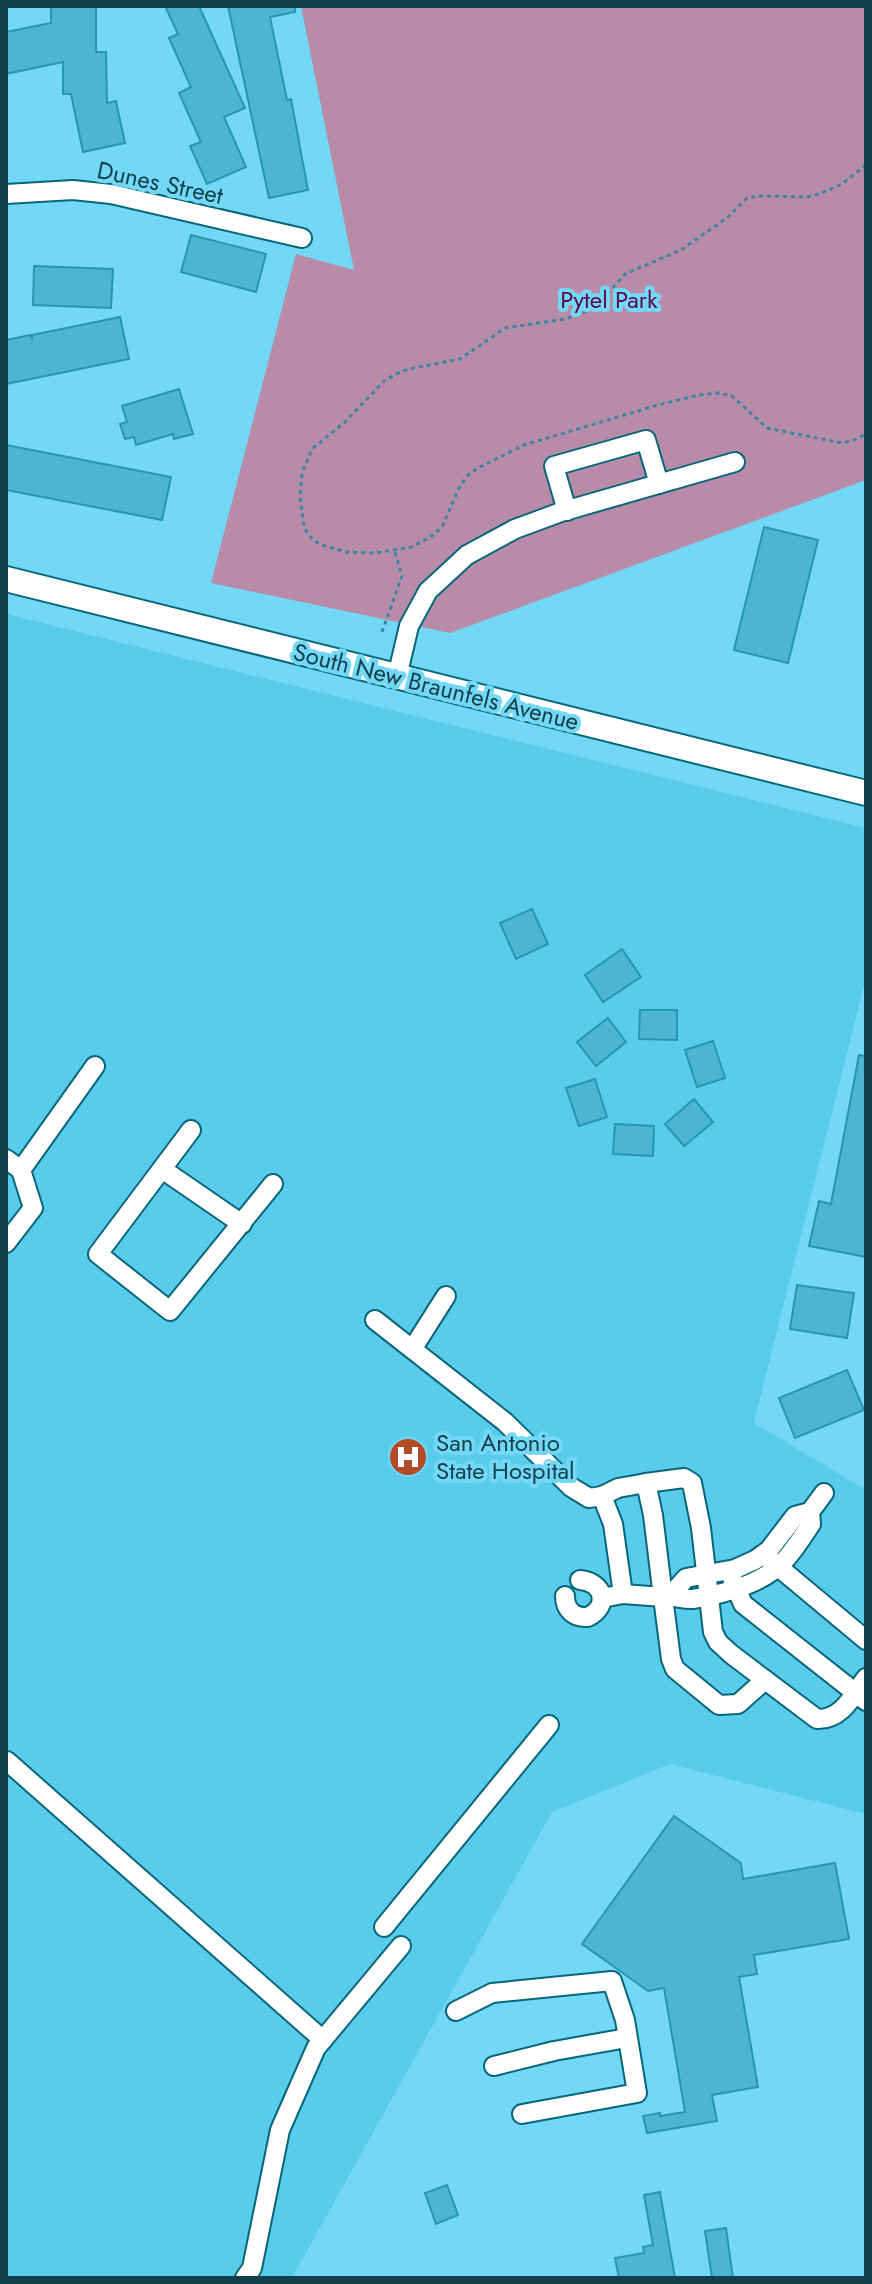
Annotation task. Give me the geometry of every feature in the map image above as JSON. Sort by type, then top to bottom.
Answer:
[{"type":"main road","name":"South New Braunfels Avenue","points":[[6,579],[866,793]]},
{"type":"street","name":"Dunes Street","points":[[6,194],[73,190],[111,194],[302,238]]},
{"type":"street","points":[[567,511],[554,466],[646,440],[659,484]]},
{"type":"street","points":[[397,677],[409,626],[428,591],[467,555],[515,529],[735,462]]},
{"type":"street","points":[[6,1243],[33,1208],[14,1164],[95,1066]]},
{"type":"street","points":[[191,1130],[98,1254],[170,1311],[273,1184]]},
{"type":"street","points":[[162,1169],[242,1224]]},
{"type":"street","points":[[413,1348],[446,1296]]},
{"type":"street","points":[[375,1320],[505,1422],[571,1487],[589,1498],[618,1488],[668,1478],[684,1478],[692,1483],[708,1574],[713,1632],[718,1642],[817,1719],[839,1714],[862,1691],[743,1604],[732,1579]]},
{"type":"street","points":[[646,1483],[667,1596],[671,1659],[675,1669],[719,1705],[738,1704],[765,1680]]},
{"type":"street","points":[[771,1560],[785,1559],[811,1524],[810,1512],[824,1493]]},
{"type":"street","points":[[602,1496],[613,1524],[623,1594]]},
{"type":"street","points":[[667,1596],[686,1578],[708,1574],[758,1580],[771,1560]]},
{"type":"street","points":[[771,1560],[866,1640]]},
{"type":"street","points":[[602,1598],[623,1594],[690,1600],[710,1594],[732,1579]]},
{"type":"street","points":[[565,1596],[570,1612],[581,1617],[598,1610],[601,1592],[593,1583],[580,1580]]},
{"type":"street","points":[[384,1927],[549,1725]]},
{"type":"street","points":[[7,1761],[323,2040]]},
{"type":"street","points":[[245,2278],[252,2268],[280,2130],[316,2048],[401,1946]]},
{"type":"street","points":[[456,2011],[492,1993],[612,1981],[625,2020],[637,2093],[522,2114]]},
{"type":"street","points":[[494,2066],[627,2038]]},
{"type":"path","points":[[302,473],[312,449],[345,422],[384,381],[398,373],[460,359],[505,328],[565,319],[595,308],[625,274],[681,250],[728,217],[747,198],[819,194],[842,184],[866,165]]},
{"type":"path","points":[[382,632],[402,576],[394,551]]},
{"type":"shaded area","name":"San Antonio State Hospital","points":[[6,614],[866,828],[866,977],[754,1423],[866,1490],[866,1814],[670,1764],[552,1812],[293,2276],[295,2278],[6,2278]]},
{"type":"green space","name":"Pytel Park","points":[[301,6],[866,6],[866,480],[450,633],[211,583],[296,254],[354,270]]},
{"type":"building","points":[[51,6],[96,6],[96,52],[106,52],[107,103],[116,101],[125,143],[83,152],[71,94],[63,94],[63,62],[6,74],[6,32],[51,23]]},
{"type":"building","points":[[165,6],[199,6],[245,108],[224,117],[246,167],[207,184],[190,146],[201,142],[179,93],[191,87],[169,38],[178,34]]},
{"type":"building","points":[[228,6],[295,6],[295,12],[270,17],[287,100],[291,99],[308,190],[269,198]]},
{"type":"building","points":[[191,235],[266,254],[256,292],[181,272]]},
{"type":"building","points":[[34,266],[113,269],[111,308],[33,305]]},
{"type":"building","points":[[120,317],[129,359],[6,384],[6,340],[30,335],[32,338],[32,335]]},
{"type":"building","points":[[179,389],[193,434],[174,439],[173,434],[136,445],[134,437],[125,439],[120,424],[127,422],[122,406]]},
{"type":"building","points":[[6,445],[171,477],[162,520],[6,490]]},
{"type":"building","points":[[764,527],[818,540],[788,663],[734,650]]},
{"type":"building","points":[[532,909],[548,944],[516,959],[500,923]]},
{"type":"building","points":[[622,949],[641,977],[603,1002],[585,975]]},
{"type":"building","points":[[640,1010],[677,1010],[677,1040],[639,1039]]},
{"type":"building","points":[[608,1018],[626,1042],[596,1066],[577,1042]]},
{"type":"building","points":[[713,1041],[725,1078],[697,1087],[685,1050]]},
{"type":"building","points":[[859,1055],[866,1056],[866,1257],[809,1246],[819,1201],[831,1204]]},
{"type":"building","points":[[595,1079],[607,1117],[579,1126],[566,1088]]},
{"type":"building","points":[[694,1099],[713,1122],[684,1146],[665,1124]]},
{"type":"building","points":[[615,1124],[654,1126],[653,1156],[613,1154]]},
{"type":"building","points":[[797,1285],[854,1293],[847,1338],[790,1329]]},
{"type":"building","points":[[847,1370],[864,1410],[795,1438],[779,1398]]},
{"type":"building","points":[[674,1816],[741,1863],[743,1879],[835,1863],[849,1939],[754,1955],[757,1974],[739,1977],[758,2087],[712,2095],[717,2121],[647,2133],[643,2116],[685,2112],[664,1988],[648,1991],[582,1944]]},
{"type":"building","points":[[447,2185],[458,2215],[436,2224],[425,2193]]},
{"type":"building","points":[[660,2192],[675,2278],[619,2278],[615,2258],[644,2253],[643,2247],[653,2245],[644,2195]]},
{"type":"building","points":[[726,2228],[733,2278],[712,2278],[705,2231]]},
{"type":"place","name":"San Antonio State Hospital","points":[[408,1457]]}]
